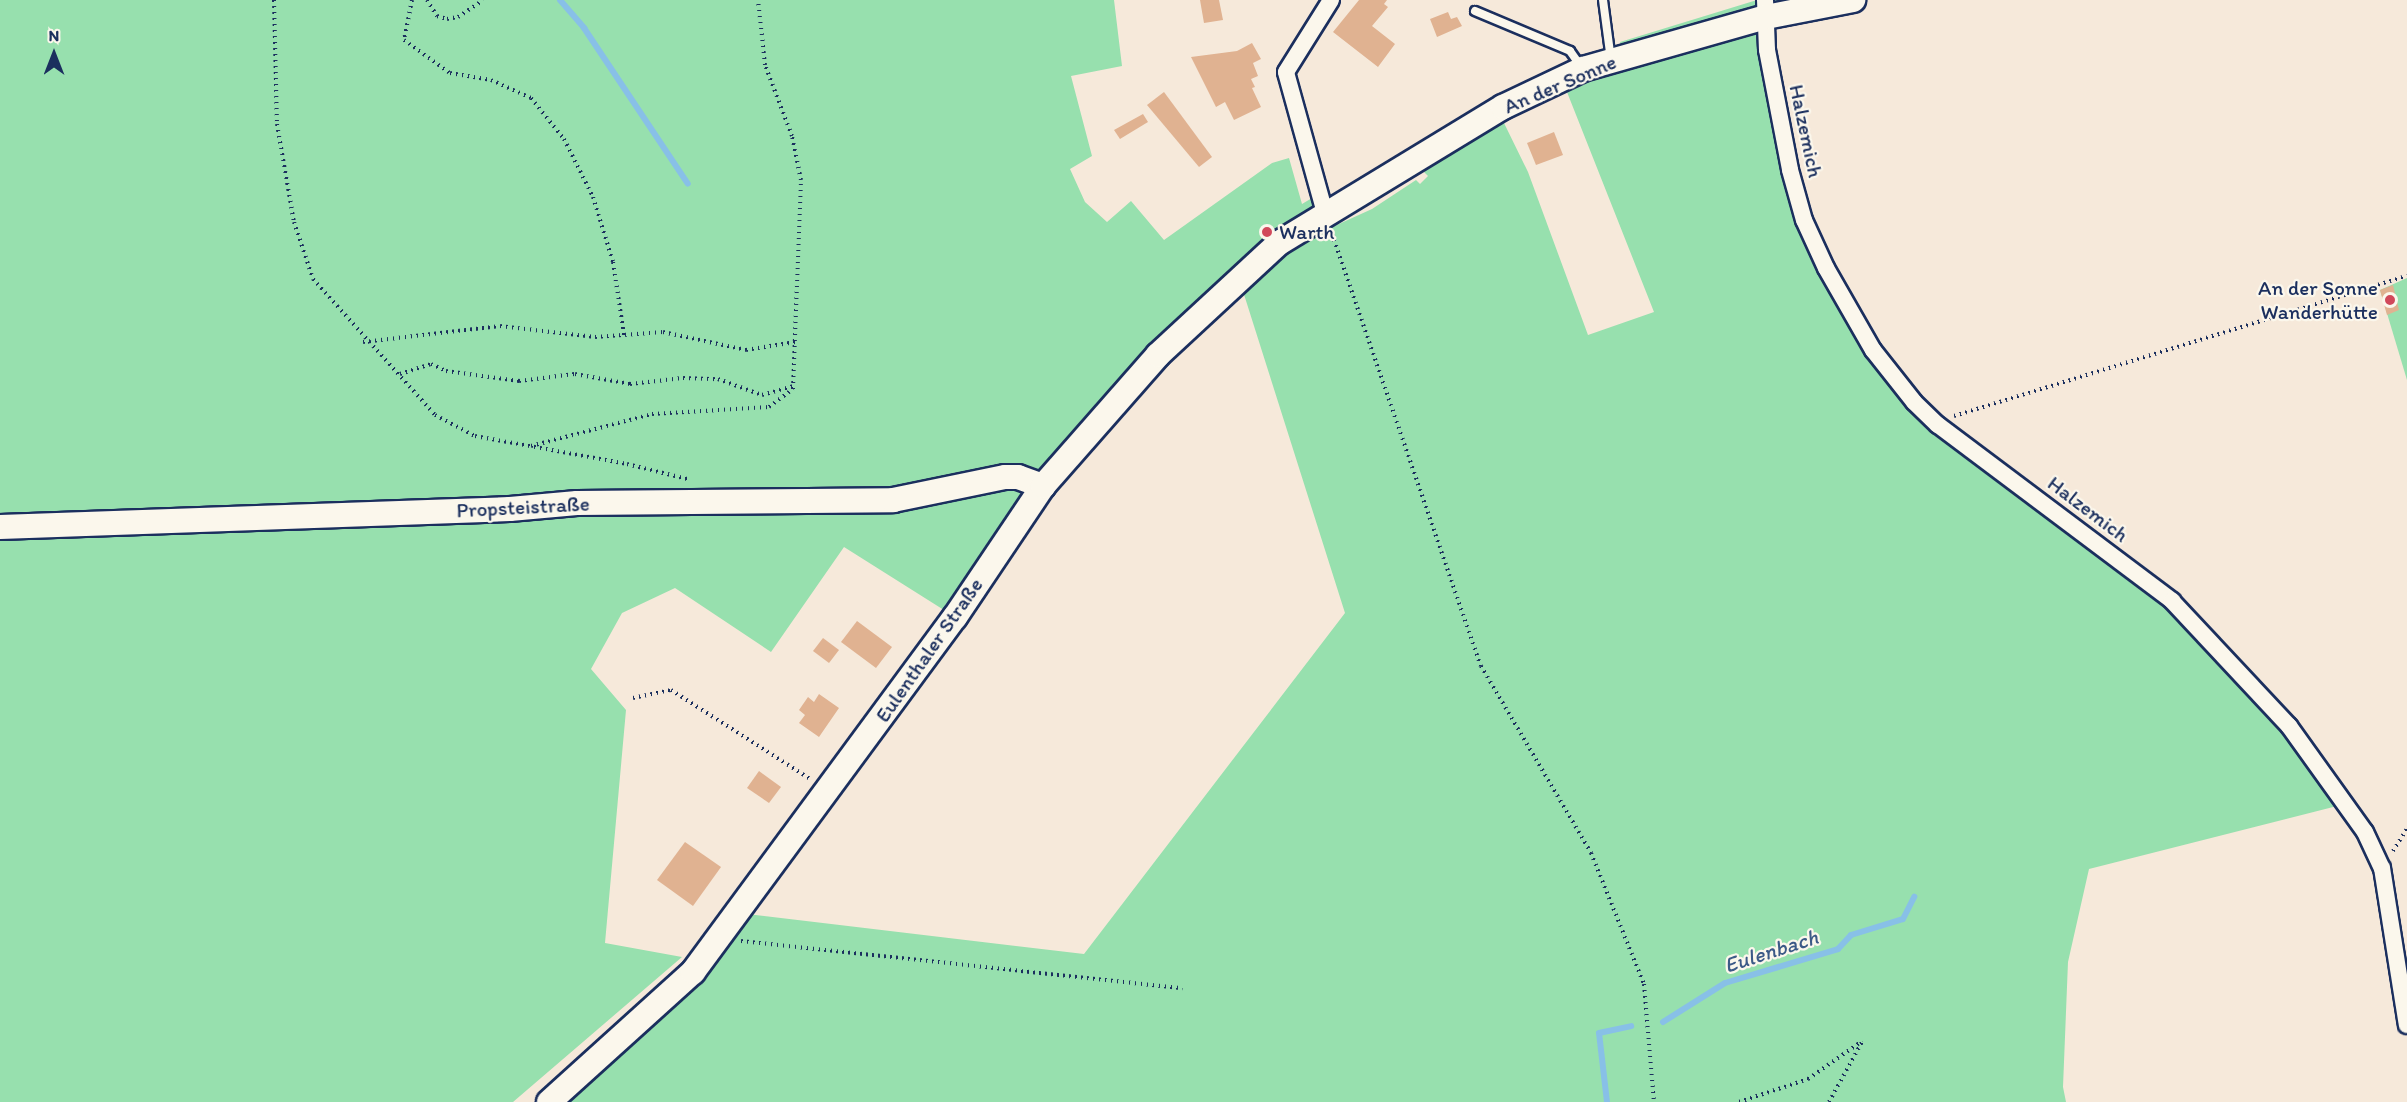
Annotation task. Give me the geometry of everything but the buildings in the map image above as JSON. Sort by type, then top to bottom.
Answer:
[{"type":"street","points":[[1325,213],[1286,72],[1331,0]]},
{"type":"street","name":"An der Sonne","points":[[1325,213],[1503,107],[1583,69],[1765,9],[1853,0]]},
{"type":"street","name":"Halzemich","points":[[1765,9],[1767,50],[1790,170],[1804,220],[1826,268],[1873,350],[1914,402],[1938,425],[2172,601],[2289,726],[2365,832],[2382,868],[2407,1025]]},
{"type":"street","name":"Eulenthaler Straße","points":[[549,1102],[693,972],[955,616],[1043,486],[1158,355],[1222,293],[1279,243],[1325,213]]},
{"type":"street","name":"Propsteistraße","points":[[0,526],[510,509],[577,502],[893,500],[1005,477],[1018,477],[1043,486]]},
{"type":"lane","points":[[1603,0],[1611,60]]},
{"type":"lane","points":[[1475,11],[1570,51],[1583,69]]},
{"type":"path","points":[[274,0],[277,124],[294,222],[313,279],[435,415],[475,436],[693,481]]},
{"type":"path","points":[[412,0],[404,40],[450,73],[491,80],[531,98],[564,139],[593,197],[610,251],[624,335]]},
{"type":"path","points":[[427,0],[437,16],[447,19],[458,17],[483,0]]},
{"type":"path","points":[[530,446],[652,414],[769,407],[794,386],[801,180],[792,136],[765,65],[758,0]]},
{"type":"path","points":[[1325,213],[1481,666],[1591,853],[1644,984],[1654,1102]]},
{"type":"path","points":[[1938,425],[1965,410],[2407,276]]},
{"type":"path","points":[[363,342],[500,326],[596,337],[663,332],[746,350],[795,342]]},
{"type":"path","points":[[400,374],[431,364],[446,371],[519,381],[575,374],[630,384],[695,378],[718,380],[762,395],[794,386]]},
{"type":"path","points":[[633,698],[670,690],[828,790]]},
{"type":"path","points":[[719,939],[1184,988]]},
{"type":"path","points":[[1739,1102],[1808,1078],[1862,1041],[1829,1102]]},
{"type":"green space","points":[[0,0],[1114,0],[1122,66],[1071,76],[1092,156],[1070,169],[1085,202],[1107,222],[1131,201],[1164,240],[1272,163],[1289,158],[1302,204],[1327,189],[1325,213],[1158,355],[955,617],[844,547],[771,652],[675,588],[622,613],[591,669],[626,710],[605,943],[682,957],[513,1102],[0,1102]]},
{"type":"green space","points":[[1757,0],[1853,0],[1766,17],[1804,220],[1914,402],[2172,601],[2345,804],[2089,869],[2068,962],[2063,1087],[2066,1102],[549,1102],[739,913],[1084,954],[1345,613],[1241,285],[1319,233],[1372,209],[1416,180],[1420,184],[1428,176],[1424,172],[1440,158],[1504,123],[1528,172],[1588,335],[1654,312],[1565,87],[1627,64],[1620,42]]},
{"type":"green space","points":[[2407,278],[2407,380],[2380,290]]},
{"type":"waterway","points":[[560,0],[584,28],[688,184]]},
{"type":"waterway","name":"Eulenbach","points":[[1663,1022],[1725,983],[1838,949],[1851,935],[1903,919],[1914,897]]},
{"type":"waterway","name":"Eulenbach","points":[[1607,1102],[1599,1033],[1631,1026]]},
{"type":"place","name":"Warth","points":[[1267,232]]},
{"type":"place","name":"An der Sonne Wanderhütte","points":[[2390,300]]}]
